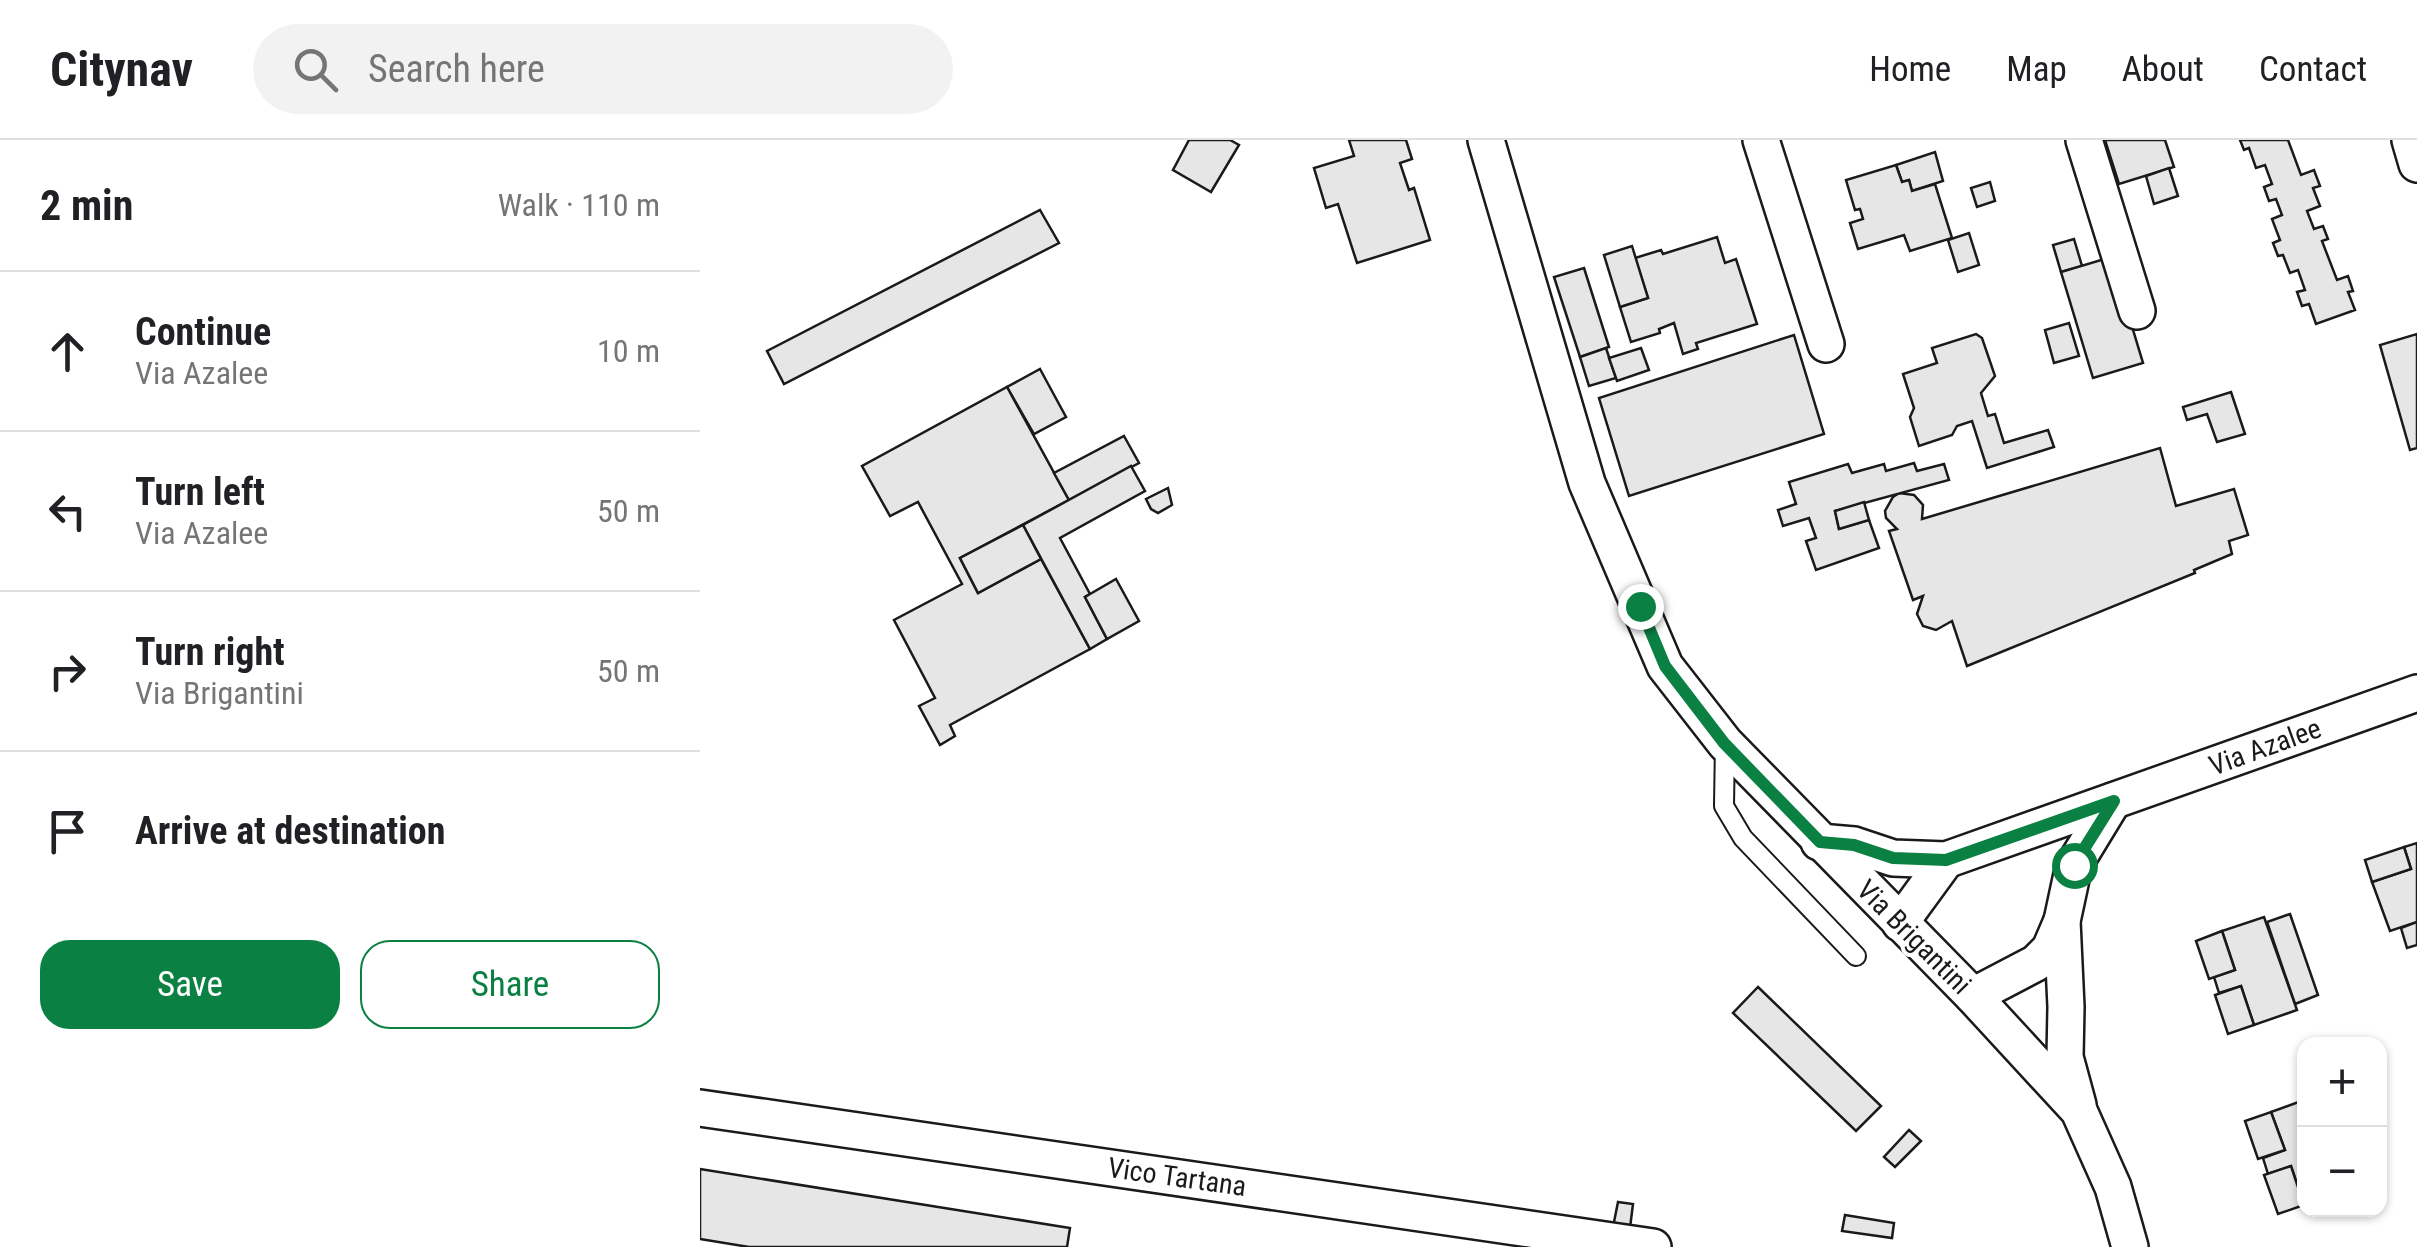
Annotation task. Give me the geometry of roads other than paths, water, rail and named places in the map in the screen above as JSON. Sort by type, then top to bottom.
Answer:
[{"type":"street","name":"Via Brigantini","points":[[1486,140],[1588,483],[1665,666],[1724,743],[1973,996],[2080,1111],[2113,1187],[2130,1247]]},
{"type":"street","points":[[1761,140],[1826,344]]},
{"type":"street","points":[[2084,140],[2137,311]]},
{"type":"street","points":[[2410,140],[2417,164]]},
{"type":"street","name":"Via Azalee","points":[[1820,842],[1854,845],[1893,858],[1946,860],[2417,693]]},
{"type":"street","points":[[1973,996],[2036,964],[2050,949],[2062,921],[2074,865],[2114,801]]},
{"type":"street","points":[[1900,923],[1946,860]]},
{"type":"street","points":[[2062,921],[2065,1057],[2080,1111]]},
{"type":"street","name":"Vico Tartana","points":[[700,1108],[1653,1247]]},
{"type":"lane","points":[[1724,743],[1724,806],[1744,838],[1856,956]]}]
